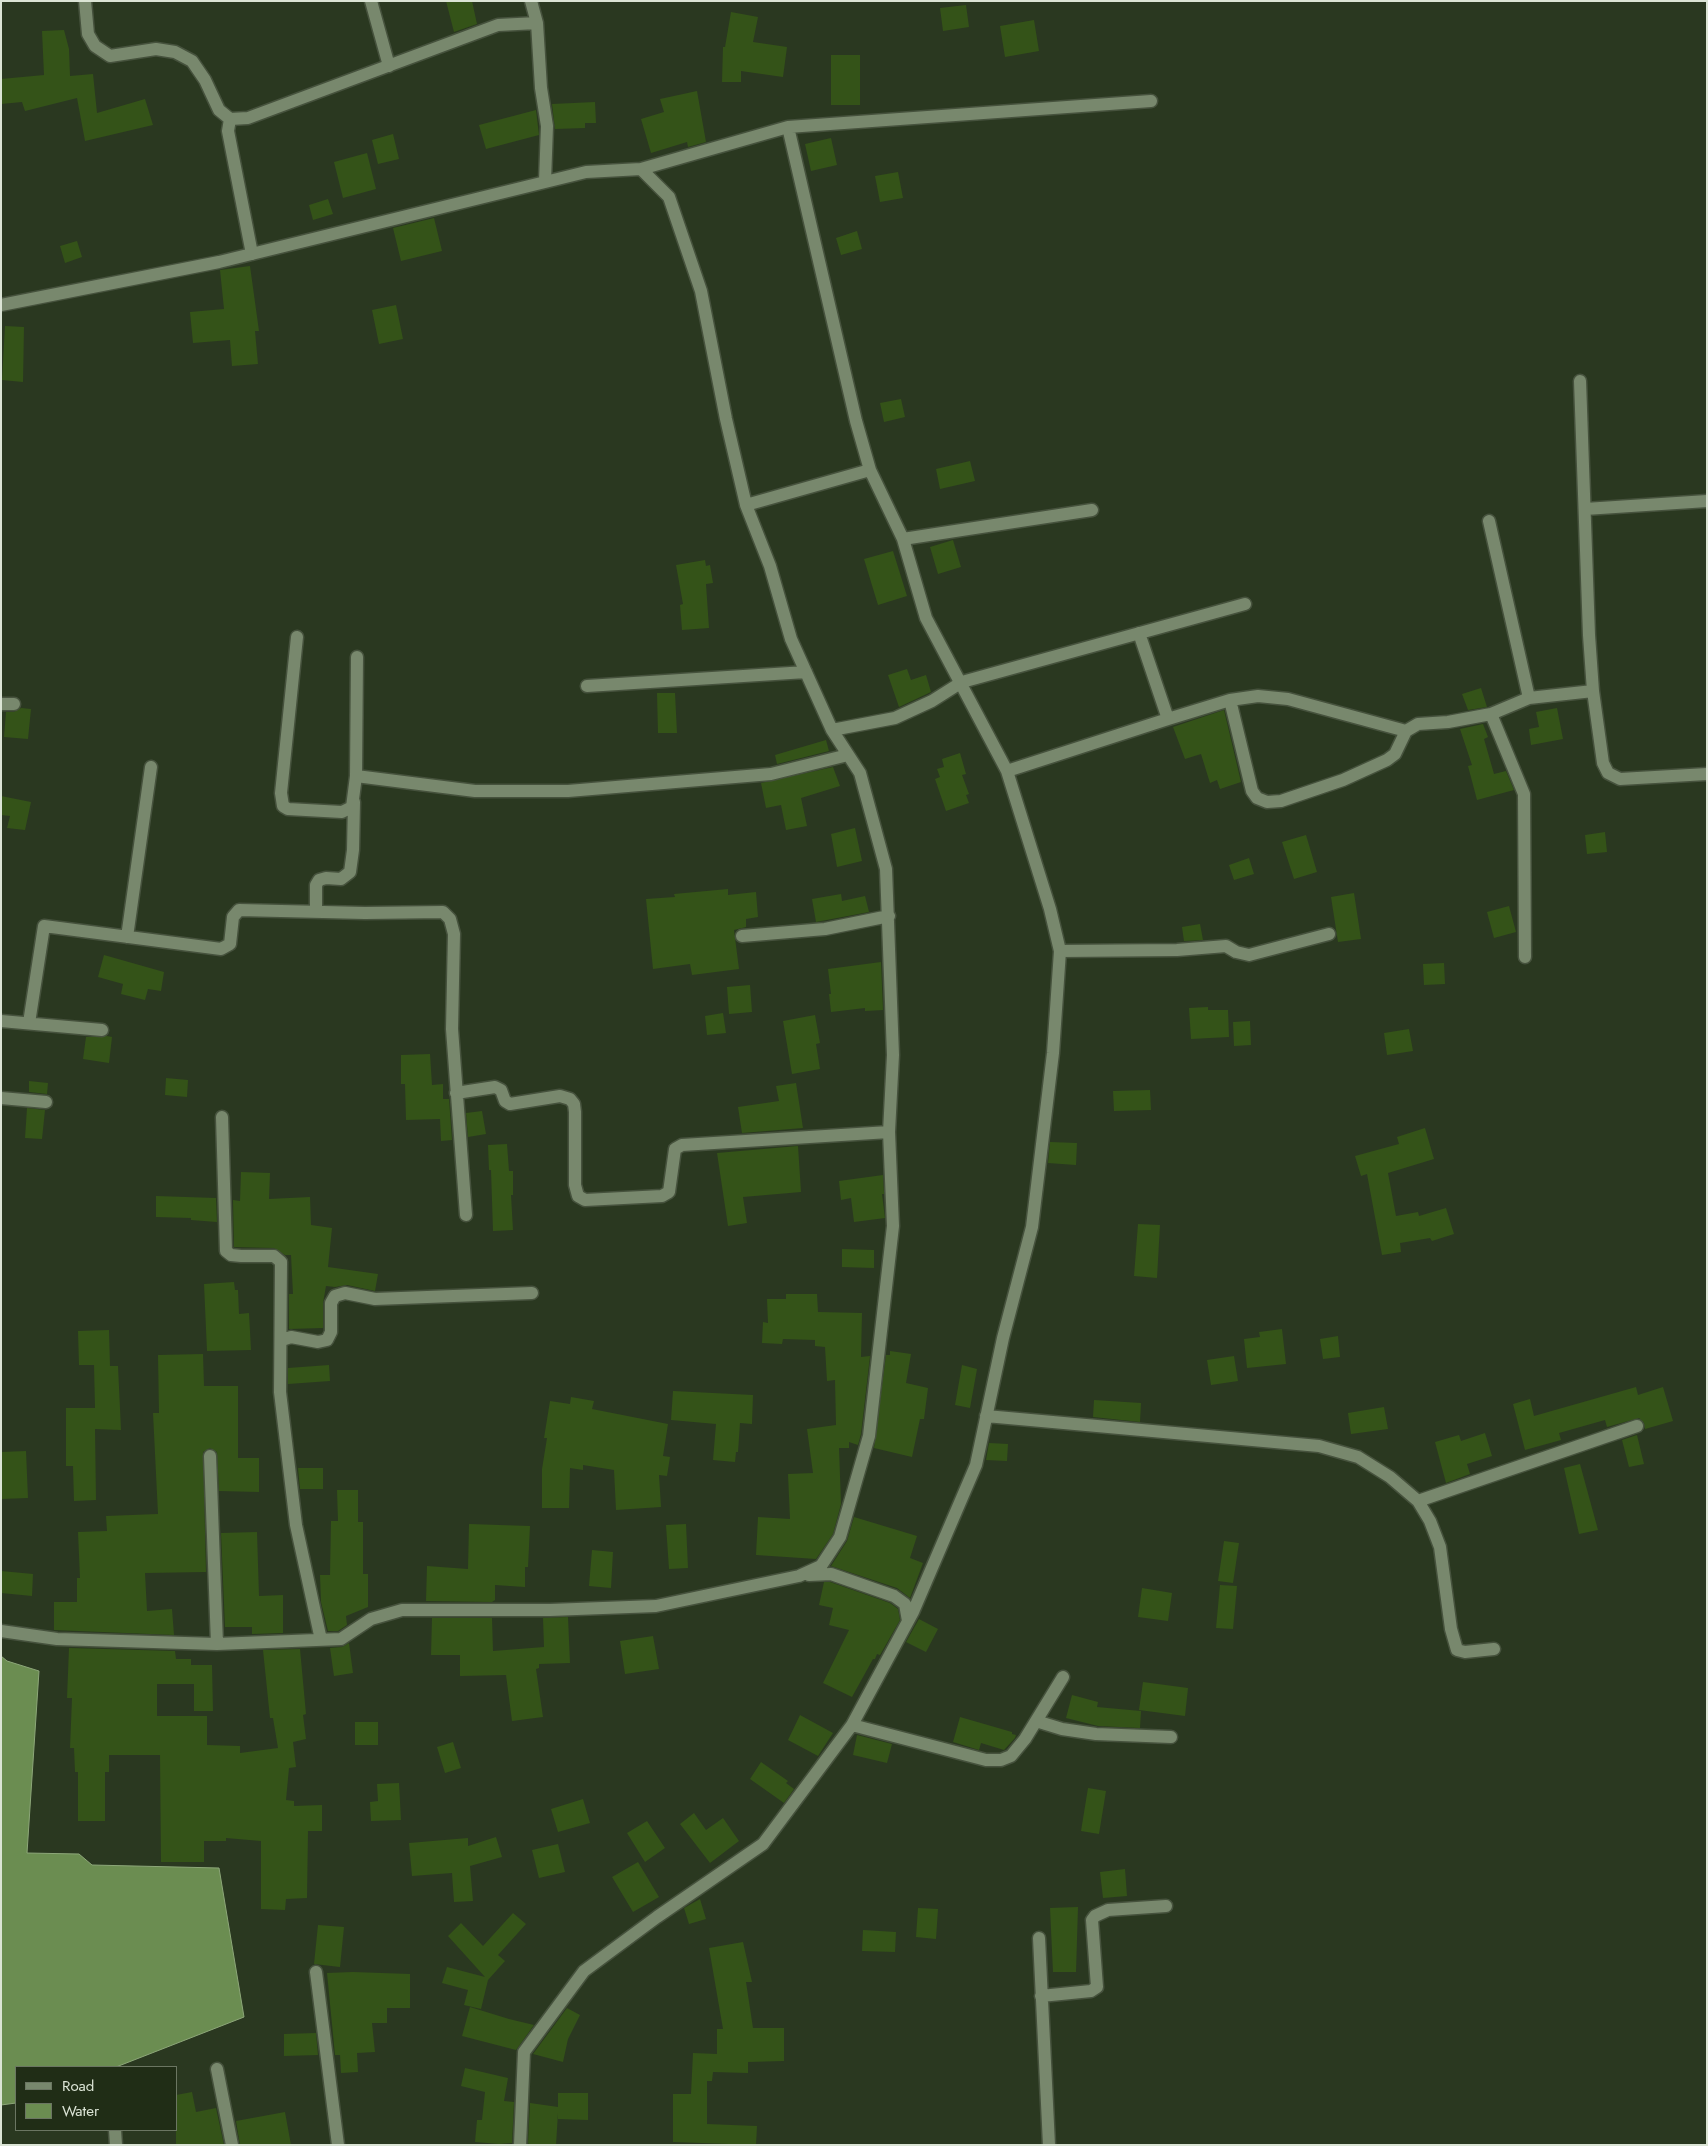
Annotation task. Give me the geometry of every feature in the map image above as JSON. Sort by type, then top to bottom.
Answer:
[{"type":"street","points":[[85,1],[88,34],[95,46],[110,56],[156,48],[175,52],[192,61],[205,80],[219,110],[230,119],[248,118],[498,25],[536,24]]},
{"type":"street","points":[[371,1],[389,66]]},
{"type":"street","points":[[530,1],[536,24],[541,88],[547,126],[545,181]]},
{"type":"street","points":[[1,305],[252,254],[586,172],[641,169],[788,127],[1151,101]]},
{"type":"street","points":[[230,119],[228,131],[252,254]]},
{"type":"street","points":[[520,2145],[524,2052],[584,1971],[657,1917],[763,1844],[852,1725],[908,1621],[976,1465],[1002,1338],[1032,1228],[1054,1053],[1060,952],[1050,909],[1007,772],[962,682],[926,618],[903,539],[870,470],[856,421],[788,127]]},
{"type":"street","points":[[641,169],[669,197],[702,291],[726,419],[746,505],[770,566],[791,639],[832,730],[860,773],[886,869],[892,1055],[889,1132],[893,1226],[869,1436],[840,1537],[821,1566],[799,1576]]},
{"type":"street","points":[[1580,381],[1593,690],[1603,763],[1608,774],[1620,779],[1707,774]]},
{"type":"street","points":[[746,505],[870,470]]},
{"type":"street","points":[[1585,508],[1707,501]]},
{"type":"street","points":[[903,539],[1092,510]]},
{"type":"street","points":[[1489,521],[1529,698]]},
{"type":"street","points":[[832,730],[895,718],[932,701],[962,682],[1245,604]]},
{"type":"street","points":[[1138,633],[1168,719]]},
{"type":"street","points":[[297,637],[281,793],[284,806],[288,809],[342,812],[352,807],[354,802]]},
{"type":"street","points":[[316,912],[316,885],[319,880],[326,878],[341,879],[350,872],[354,850],[357,657]]},
{"type":"street","points":[[587,686],[806,672]]},
{"type":"street","points":[[1230,700],[1252,791],[1261,801],[1281,801],[1343,780],[1387,760],[1395,754],[1406,731],[1418,724],[1448,722],[1491,714],[1529,698],[1593,690]]},
{"type":"street","points":[[1007,772],[1230,700],[1258,696],[1288,699],[1406,731]]},
{"type":"street","points":[[1491,714],[1524,794],[1525,958]]},
{"type":"street","points":[[356,776],[475,791],[568,791],[771,774],[848,755]]},
{"type":"street","points":[[127,937],[151,767]]},
{"type":"street","points":[[29,1023],[44,926],[226,948],[230,944],[233,917],[239,910],[443,912],[450,919],[454,934],[452,1029],[466,1215]]},
{"type":"street","points":[[742,936],[825,929],[889,916]]},
{"type":"street","points":[[1060,952],[1176,950],[1226,946],[1236,952],[1249,955],[1328,934]]},
{"type":"street","points":[[1,1021],[102,1030]]},
{"type":"street","points":[[456,1093],[495,1087],[501,1090],[505,1101],[510,1104],[560,1096],[570,1099],[574,1104],[575,1112],[575,1185],[578,1196],[585,1200],[662,1196],[669,1192],[675,1150],[682,1145],[889,1132]]},
{"type":"street","points":[[1,1098],[46,1102]]},
{"type":"street","points":[[222,1117],[226,1251],[231,1255],[274,1256],[281,1262],[282,1340],[280,1392],[296,1525],[321,1640]]},
{"type":"street","points":[[282,1340],[291,1337],[318,1342],[327,1340],[331,1332],[331,1303],[335,1296],[344,1293],[375,1300],[532,1293]]},
{"type":"street","points":[[986,1416],[1319,1446],[1358,1457],[1390,1477],[1418,1501],[1430,1521],[1440,1547],[1451,1629],[1457,1650],[1465,1652],[1494,1648]]},
{"type":"street","points":[[1418,1501],[1637,1426]]},
{"type":"street","points":[[210,1456],[217,1644]]},
{"type":"street","points":[[1,1631],[57,1639],[217,1644],[341,1639],[371,1619],[402,1610],[550,1610],[656,1606],[799,1576],[831,1574],[894,1596],[905,1604],[908,1621]]},
{"type":"street","points":[[852,1725],[986,1760],[1001,1760],[1011,1756],[1017,1749],[1036,1722],[1062,1677]]},
{"type":"street","points":[[1036,1722],[1062,1729],[1096,1734],[1171,1737]]},
{"type":"street","points":[[1041,1996],[1091,1991],[1096,1987],[1092,1920],[1095,1916],[1108,1910],[1166,1906]]},
{"type":"street","points":[[1038,1938],[1049,2145]]},
{"type":"street","points":[[316,1972],[338,2145]]},
{"type":"street","points":[[217,2069],[232,2145]]},
{"type":"street","points":[[115,2131],[116,2145]]},
{"type":"water","points":[[1,1656],[7,1661],[39,1671],[27,1853],[79,1854],[92,1865],[219,1868],[244,2017],[119,2066],[15,2066],[15,2103],[1,2105]]},
{"type":"building","points":[[446,1],[472,1],[477,24],[454,32]]},
{"type":"building","points":[[966,5],[969,27],[943,31],[940,8]]},
{"type":"building","points":[[731,12],[758,17],[753,42],[787,47],[783,77],[741,71],[741,82],[722,82],[723,47],[725,47]]},
{"type":"building","points":[[1034,20],[1039,51],[1005,57],[1000,26]]},
{"type":"building","points":[[64,30],[69,49],[70,76],[93,74],[97,113],[145,99],[153,125],[85,141],[77,98],[25,111],[22,102],[1,104],[1,79],[44,75],[42,31]]},
{"type":"building","points":[[831,55],[860,55],[860,105],[831,105]]},
{"type":"building","points":[[697,91],[706,142],[688,147],[687,142],[651,153],[641,119],[664,112],[660,99]]},
{"type":"building","points":[[595,102],[596,123],[585,123],[585,128],[555,129],[552,104]]},
{"type":"building","points":[[536,110],[539,135],[486,149],[479,125]]},
{"type":"building","points":[[393,134],[399,159],[378,164],[372,140]]},
{"type":"building","points":[[831,138],[837,165],[811,171],[805,144]]},
{"type":"building","points":[[367,153],[376,189],[343,198],[334,162]]},
{"type":"building","points":[[898,172],[903,198],[880,202],[875,176]]},
{"type":"building","points":[[328,199],[333,214],[313,220],[309,205]]},
{"type":"building","points":[[434,218],[442,251],[401,261],[393,228]]},
{"type":"building","points":[[857,231],[862,249],[841,255],[836,238]]},
{"type":"building","points":[[77,241],[82,257],[65,263],[60,246]]},
{"type":"building","points":[[250,266],[259,331],[255,331],[258,364],[232,366],[230,340],[193,343],[190,312],[224,309],[220,270]]},
{"type":"building","points":[[396,305],[403,339],[379,344],[372,310]]},
{"type":"building","points":[[5,326],[24,327],[23,382],[2,380]]},
{"type":"building","points":[[901,399],[905,417],[884,422],[880,403]]},
{"type":"building","points":[[970,461],[975,481],[940,489],[936,469]]},
{"type":"building","points":[[953,540],[961,567],[938,574],[930,547]]},
{"type":"building","points":[[893,551],[907,596],[878,605],[864,559]]},
{"type":"building","points":[[705,560],[706,566],[710,565],[713,583],[706,584],[709,628],[682,630],[680,605],[683,604],[676,565]]},
{"type":"building","points":[[907,669],[911,680],[926,675],[931,692],[899,707],[888,675]]},
{"type":"building","points":[[1481,688],[1487,707],[1468,710],[1462,694]]},
{"type":"building","points":[[657,693],[675,693],[677,733],[658,733]]},
{"type":"building","points":[[21,708],[31,709],[28,739],[4,737],[6,712],[14,712]]},
{"type":"building","points":[[1557,708],[1563,739],[1531,745],[1529,729],[1539,727],[1536,712]]},
{"type":"building","points":[[1224,710],[1241,782],[1220,789],[1217,780],[1210,783],[1201,754],[1185,759],[1173,727]]},
{"type":"building","points":[[1483,724],[1488,737],[1484,739],[1494,774],[1506,771],[1514,790],[1477,800],[1468,766],[1472,765],[1460,729]]},
{"type":"building","points":[[826,740],[829,751],[777,764],[775,755]]},
{"type":"building","points":[[960,753],[966,774],[962,775],[969,794],[966,795],[969,803],[946,811],[935,779],[940,777],[937,769],[944,767],[942,759]]},
{"type":"building","points":[[833,767],[840,786],[801,798],[807,826],[786,830],[781,805],[766,808],[761,783]]},
{"type":"building","points":[[1,796],[31,802],[25,830],[7,828],[10,816],[1,815]]},
{"type":"building","points":[[855,828],[862,861],[837,867],[831,834]]},
{"type":"building","points":[[1605,832],[1607,852],[1587,854],[1585,835]]},
{"type":"building","points":[[1306,835],[1317,872],[1294,879],[1282,842]]},
{"type":"building","points":[[1249,858],[1254,874],[1234,880],[1229,865]]},
{"type":"building","points":[[728,889],[728,895],[756,892],[758,917],[746,919],[746,927],[734,930],[739,969],[692,975],[690,964],[653,969],[646,899],[675,897],[674,894]]},
{"type":"building","points":[[1354,893],[1361,939],[1338,942],[1331,897]]},
{"type":"building","points":[[841,894],[842,901],[865,896],[869,912],[816,922],[812,899]]},
{"type":"building","points":[[1509,906],[1516,932],[1494,938],[1487,912]]},
{"type":"building","points":[[1200,924],[1203,940],[1184,941],[1182,927]]},
{"type":"building","points":[[104,955],[164,972],[161,991],[148,989],[145,1000],[121,994],[123,984],[98,977]]},
{"type":"building","points":[[881,962],[883,1010],[865,1011],[865,1008],[831,1012],[828,969]]},
{"type":"building","points":[[1444,963],[1445,984],[1424,985],[1423,964]]},
{"type":"building","points":[[750,985],[752,1012],[729,1014],[727,987]]},
{"type":"building","points":[[1208,1007],[1208,1010],[1228,1010],[1229,1037],[1191,1039],[1189,1008]]},
{"type":"building","points":[[723,1013],[726,1033],[707,1035],[705,1016]]},
{"type":"building","points":[[815,1015],[820,1043],[816,1044],[820,1069],[792,1074],[783,1021]]},
{"type":"building","points":[[1250,1021],[1251,1045],[1234,1046],[1233,1022]]},
{"type":"building","points":[[1409,1029],[1413,1051],[1387,1055],[1384,1033]]},
{"type":"building","points":[[86,1037],[112,1037],[109,1063],[83,1059]]},
{"type":"building","points":[[430,1054],[432,1085],[443,1084],[443,1099],[449,1099],[452,1140],[441,1141],[440,1119],[406,1120],[405,1084],[401,1084],[401,1055]]},
{"type":"building","points":[[166,1078],[188,1080],[187,1097],[165,1095]]},
{"type":"building","points":[[29,1081],[48,1083],[47,1094],[29,1092]]},
{"type":"building","points":[[796,1083],[803,1128],[742,1133],[738,1107],[779,1101],[776,1086]]},
{"type":"building","points":[[1150,1090],[1151,1110],[1114,1111],[1113,1091]]},
{"type":"building","points":[[27,1108],[45,1110],[42,1139],[25,1138]]},
{"type":"building","points":[[482,1111],[486,1134],[468,1137],[466,1113]]},
{"type":"building","points":[[1425,1128],[1434,1159],[1388,1173],[1396,1216],[1418,1212],[1419,1216],[1446,1208],[1454,1234],[1432,1241],[1430,1238],[1400,1243],[1401,1252],[1382,1255],[1367,1174],[1361,1176],[1355,1156],[1399,1144],[1397,1137]]},
{"type":"building","points":[[1050,1142],[1077,1143],[1076,1165],[1048,1163]]},
{"type":"building","points":[[507,1144],[509,1171],[513,1171],[513,1195],[511,1195],[513,1230],[493,1231],[491,1170],[489,1170],[488,1145]]},
{"type":"building","points":[[798,1146],[801,1192],[743,1197],[747,1223],[728,1226],[717,1153]]},
{"type":"building","points":[[241,1172],[270,1173],[269,1199],[310,1197],[311,1225],[332,1228],[328,1267],[378,1274],[375,1291],[347,1285],[326,1286],[323,1303],[323,1328],[289,1329],[289,1294],[293,1294],[291,1255],[285,1255],[274,1248],[234,1247],[233,1200],[240,1201]]},
{"type":"building","points":[[883,1175],[884,1194],[882,1194],[885,1218],[854,1222],[851,1198],[841,1200],[839,1181]]},
{"type":"building","points":[[156,1196],[216,1198],[217,1222],[191,1220],[191,1218],[156,1217]]},
{"type":"building","points":[[1138,1224],[1160,1225],[1157,1278],[1134,1276]]},
{"type":"building","points":[[842,1249],[874,1250],[874,1268],[842,1267]]},
{"type":"building","points":[[234,1282],[235,1290],[238,1290],[239,1314],[249,1313],[251,1350],[207,1351],[204,1284]]},
{"type":"building","points":[[786,1294],[817,1294],[818,1312],[862,1313],[861,1357],[870,1356],[861,1434],[858,1445],[849,1442],[849,1448],[839,1448],[841,1504],[833,1534],[816,1559],[756,1555],[758,1517],[790,1519],[788,1474],[813,1473],[807,1429],[836,1425],[835,1380],[827,1381],[825,1347],[815,1346],[815,1340],[783,1339],[782,1344],[762,1343],[763,1322],[768,1323],[767,1299],[786,1299]]},
{"type":"building","points":[[1282,1329],[1286,1364],[1247,1368],[1244,1339],[1260,1337],[1259,1332]]},
{"type":"building","points":[[109,1330],[110,1366],[118,1366],[121,1430],[95,1429],[96,1500],[74,1501],[73,1466],[66,1466],[66,1408],[95,1408],[94,1365],[79,1365],[78,1331]]},
{"type":"building","points":[[1338,1336],[1340,1357],[1323,1359],[1320,1339]]},
{"type":"building","points":[[890,1351],[911,1354],[906,1383],[928,1388],[924,1419],[920,1419],[912,1457],[874,1448],[886,1355],[890,1355]]},
{"type":"building","points":[[203,1354],[204,1386],[238,1386],[238,1458],[259,1458],[259,1492],[219,1491],[217,1452],[210,1448],[203,1452],[206,1572],[145,1573],[147,1611],[172,1609],[174,1635],[54,1630],[54,1602],[77,1602],[77,1578],[80,1578],[78,1532],[107,1531],[106,1516],[158,1514],[153,1413],[159,1413],[158,1355]]},
{"type":"building","points":[[1234,1356],[1238,1381],[1211,1385],[1207,1360]]},
{"type":"building","points":[[329,1365],[330,1381],[288,1384],[288,1368]]},
{"type":"building","points":[[962,1365],[977,1369],[970,1408],[955,1405]]},
{"type":"building","points":[[1636,1387],[1638,1395],[1663,1387],[1673,1421],[1645,1429],[1644,1423],[1639,1418],[1607,1427],[1605,1420],[1559,1433],[1561,1440],[1525,1450],[1513,1404],[1530,1399],[1534,1416]]},
{"type":"building","points":[[673,1391],[753,1395],[752,1424],[740,1423],[738,1452],[736,1452],[735,1462],[713,1460],[716,1424],[671,1420]]},
{"type":"building","points":[[571,1397],[594,1401],[592,1409],[668,1424],[663,1456],[670,1457],[667,1476],[659,1475],[661,1507],[616,1510],[614,1470],[583,1465],[583,1470],[570,1468],[569,1508],[542,1508],[542,1469],[547,1438],[544,1438],[550,1401],[570,1404]]},
{"type":"building","points":[[1094,1400],[1141,1403],[1140,1422],[1093,1417]]},
{"type":"building","points":[[1384,1407],[1388,1429],[1351,1434],[1348,1413]]},
{"type":"building","points":[[1485,1433],[1492,1456],[1467,1464],[1470,1474],[1446,1483],[1435,1442],[1459,1435],[1461,1441]]},
{"type":"building","points":[[1637,1435],[1644,1464],[1629,1467],[1622,1440]]},
{"type":"building","points":[[989,1443],[1008,1444],[1007,1461],[986,1460]]},
{"type":"building","points":[[26,1451],[28,1498],[1,1499],[1,1452]]},
{"type":"building","points":[[1580,1464],[1598,1530],[1579,1534],[1564,1468]]},
{"type":"building","points":[[298,1468],[323,1468],[323,1489],[300,1489]]},
{"type":"building","points":[[337,1490],[358,1490],[358,1522],[363,1522],[363,1574],[368,1574],[368,1607],[346,1616],[347,1625],[338,1631],[328,1631],[321,1602],[320,1575],[330,1575],[331,1521],[338,1521]]},
{"type":"building","points":[[854,1517],[917,1536],[910,1558],[923,1563],[910,1598],[897,1588],[831,1566],[847,1541]]},
{"type":"building","points":[[469,1524],[530,1526],[528,1567],[525,1567],[525,1587],[495,1585],[495,1600],[492,1602],[426,1601],[427,1566],[468,1569]]},
{"type":"building","points":[[686,1524],[688,1568],[669,1569],[666,1525]]},
{"type":"building","points":[[257,1532],[259,1596],[283,1595],[283,1633],[252,1634],[252,1627],[225,1627],[221,1533]]},
{"type":"building","points":[[1224,1541],[1239,1543],[1233,1583],[1218,1581]]},
{"type":"building","points":[[592,1550],[613,1552],[611,1588],[589,1586]]},
{"type":"building","points":[[1,1571],[33,1574],[32,1596],[1,1593]]},
{"type":"building","points":[[824,1582],[830,1582],[890,1603],[898,1609],[900,1620],[880,1655],[877,1654],[875,1659],[873,1659],[852,1697],[823,1683],[849,1630],[829,1625],[833,1608],[819,1605]]},
{"type":"building","points":[[1220,1585],[1237,1586],[1233,1629],[1216,1628]]},
{"type":"building","points":[[1142,1588],[1172,1593],[1168,1621],[1138,1617]]},
{"type":"building","points":[[568,1617],[570,1663],[539,1664],[539,1668],[536,1669],[543,1717],[512,1721],[506,1675],[460,1676],[460,1655],[431,1655],[432,1618],[492,1618],[493,1651],[544,1647],[543,1618]]},
{"type":"building","points":[[919,1619],[938,1629],[926,1652],[906,1642]]},
{"type":"building","points":[[653,1636],[659,1669],[625,1674],[620,1641]]},
{"type":"building","points":[[349,1643],[353,1673],[334,1676],[330,1648],[342,1647]]},
{"type":"building","points":[[69,1648],[175,1651],[176,1659],[191,1659],[191,1665],[212,1665],[213,1711],[194,1711],[194,1684],[157,1684],[157,1716],[207,1716],[207,1745],[240,1746],[240,1753],[278,1748],[273,1718],[270,1718],[263,1650],[300,1649],[306,1714],[303,1715],[306,1739],[293,1742],[296,1767],[289,1768],[286,1800],[294,1801],[294,1806],[322,1805],[322,1831],[308,1831],[307,1898],[286,1899],[285,1910],[261,1909],[261,1841],[226,1838],[226,1841],[204,1841],[204,1862],[161,1862],[160,1755],[109,1755],[109,1772],[105,1772],[105,1821],[78,1821],[78,1772],[75,1772],[74,1748],[70,1748],[72,1698],[67,1698]]},
{"type":"building","points":[[1143,1682],[1188,1688],[1185,1716],[1139,1710]]},
{"type":"building","points":[[1072,1695],[1098,1702],[1097,1707],[1141,1711],[1140,1728],[1098,1726],[1066,1718]]},
{"type":"building","points":[[800,1715],[833,1733],[818,1756],[788,1740]]},
{"type":"building","points":[[960,1717],[1012,1732],[1012,1734],[1016,1735],[1015,1738],[1004,1750],[981,1743],[979,1750],[953,1742]]},
{"type":"building","points":[[355,1722],[378,1722],[378,1745],[355,1745]]},
{"type":"building","points":[[857,1735],[892,1744],[887,1763],[853,1755]]},
{"type":"building","points":[[453,1742],[461,1768],[445,1773],[437,1747]]},
{"type":"building","points":[[761,1762],[788,1781],[786,1783],[794,1789],[784,1803],[750,1779]]},
{"type":"building","points":[[399,1783],[401,1820],[371,1821],[370,1802],[378,1801],[377,1784]]},
{"type":"building","points":[[1088,1788],[1106,1791],[1099,1834],[1081,1831]]},
{"type":"building","points":[[583,1799],[590,1823],[558,1832],[551,1809]]},
{"type":"building","points":[[694,1813],[706,1830],[723,1818],[739,1841],[710,1863],[680,1824]]},
{"type":"building","points":[[647,1821],[665,1848],[645,1862],[627,1833]]},
{"type":"building","points":[[496,1837],[502,1857],[470,1866],[473,1901],[454,1902],[452,1873],[412,1876],[409,1843],[468,1838],[468,1846]]},
{"type":"building","points":[[558,1844],[565,1872],[539,1878],[532,1850]]},
{"type":"building","points":[[638,1862],[659,1897],[633,1912],[612,1877]]},
{"type":"building","points":[[1125,1869],[1127,1896],[1103,1898],[1100,1872]]},
{"type":"building","points":[[700,1899],[706,1919],[689,1924],[684,1908]]},
{"type":"building","points":[[1078,1907],[1076,1972],[1053,1972],[1050,1908]]},
{"type":"building","points":[[918,1908],[938,1909],[936,1939],[916,1937]]},
{"type":"building","points":[[513,1913],[526,1924],[498,1955],[505,1961],[488,1980],[481,2009],[464,2005],[468,1990],[442,1983],[447,1967],[485,1977],[448,1936],[461,1923],[483,1946]]},
{"type":"building","points":[[318,1925],[344,1927],[340,1967],[314,1964]]},
{"type":"building","points":[[863,1930],[896,1932],[895,1952],[862,1951]]},
{"type":"building","points":[[743,1942],[752,1982],[746,1982],[753,2028],[784,2028],[784,2061],[748,2062],[748,2073],[713,2072],[712,2081],[707,2081],[707,2124],[757,2126],[756,2145],[673,2142],[673,2094],[691,2094],[693,2053],[717,2054],[717,2029],[723,2029],[709,1948]]},
{"type":"building","points":[[327,1973],[410,1974],[410,2008],[387,2008],[387,2023],[372,2023],[375,2052],[357,2053],[358,2072],[341,2073],[340,2055],[335,2055]]},
{"type":"building","points":[[470,2007],[534,2025],[516,2050],[462,2036]]},
{"type":"building","points":[[567,2008],[580,2015],[568,2039],[563,2062],[533,2054]]},
{"type":"building","points":[[316,2033],[318,2055],[284,2056],[284,2034]]},
{"type":"building","points":[[465,2068],[508,2078],[504,2101],[514,2102],[512,2143],[475,2142],[477,2120],[482,2120],[485,2092],[461,2086]]},
{"type":"building","points":[[192,2092],[196,2112],[216,2108],[224,2145],[176,2145],[178,2095]]},
{"type":"building","points":[[558,2093],[588,2093],[588,2120],[558,2119],[558,2113],[556,2145],[530,2145],[528,2143],[530,2103],[558,2107]]},
{"type":"building","points":[[285,2112],[291,2145],[240,2145],[236,2121]]}]
